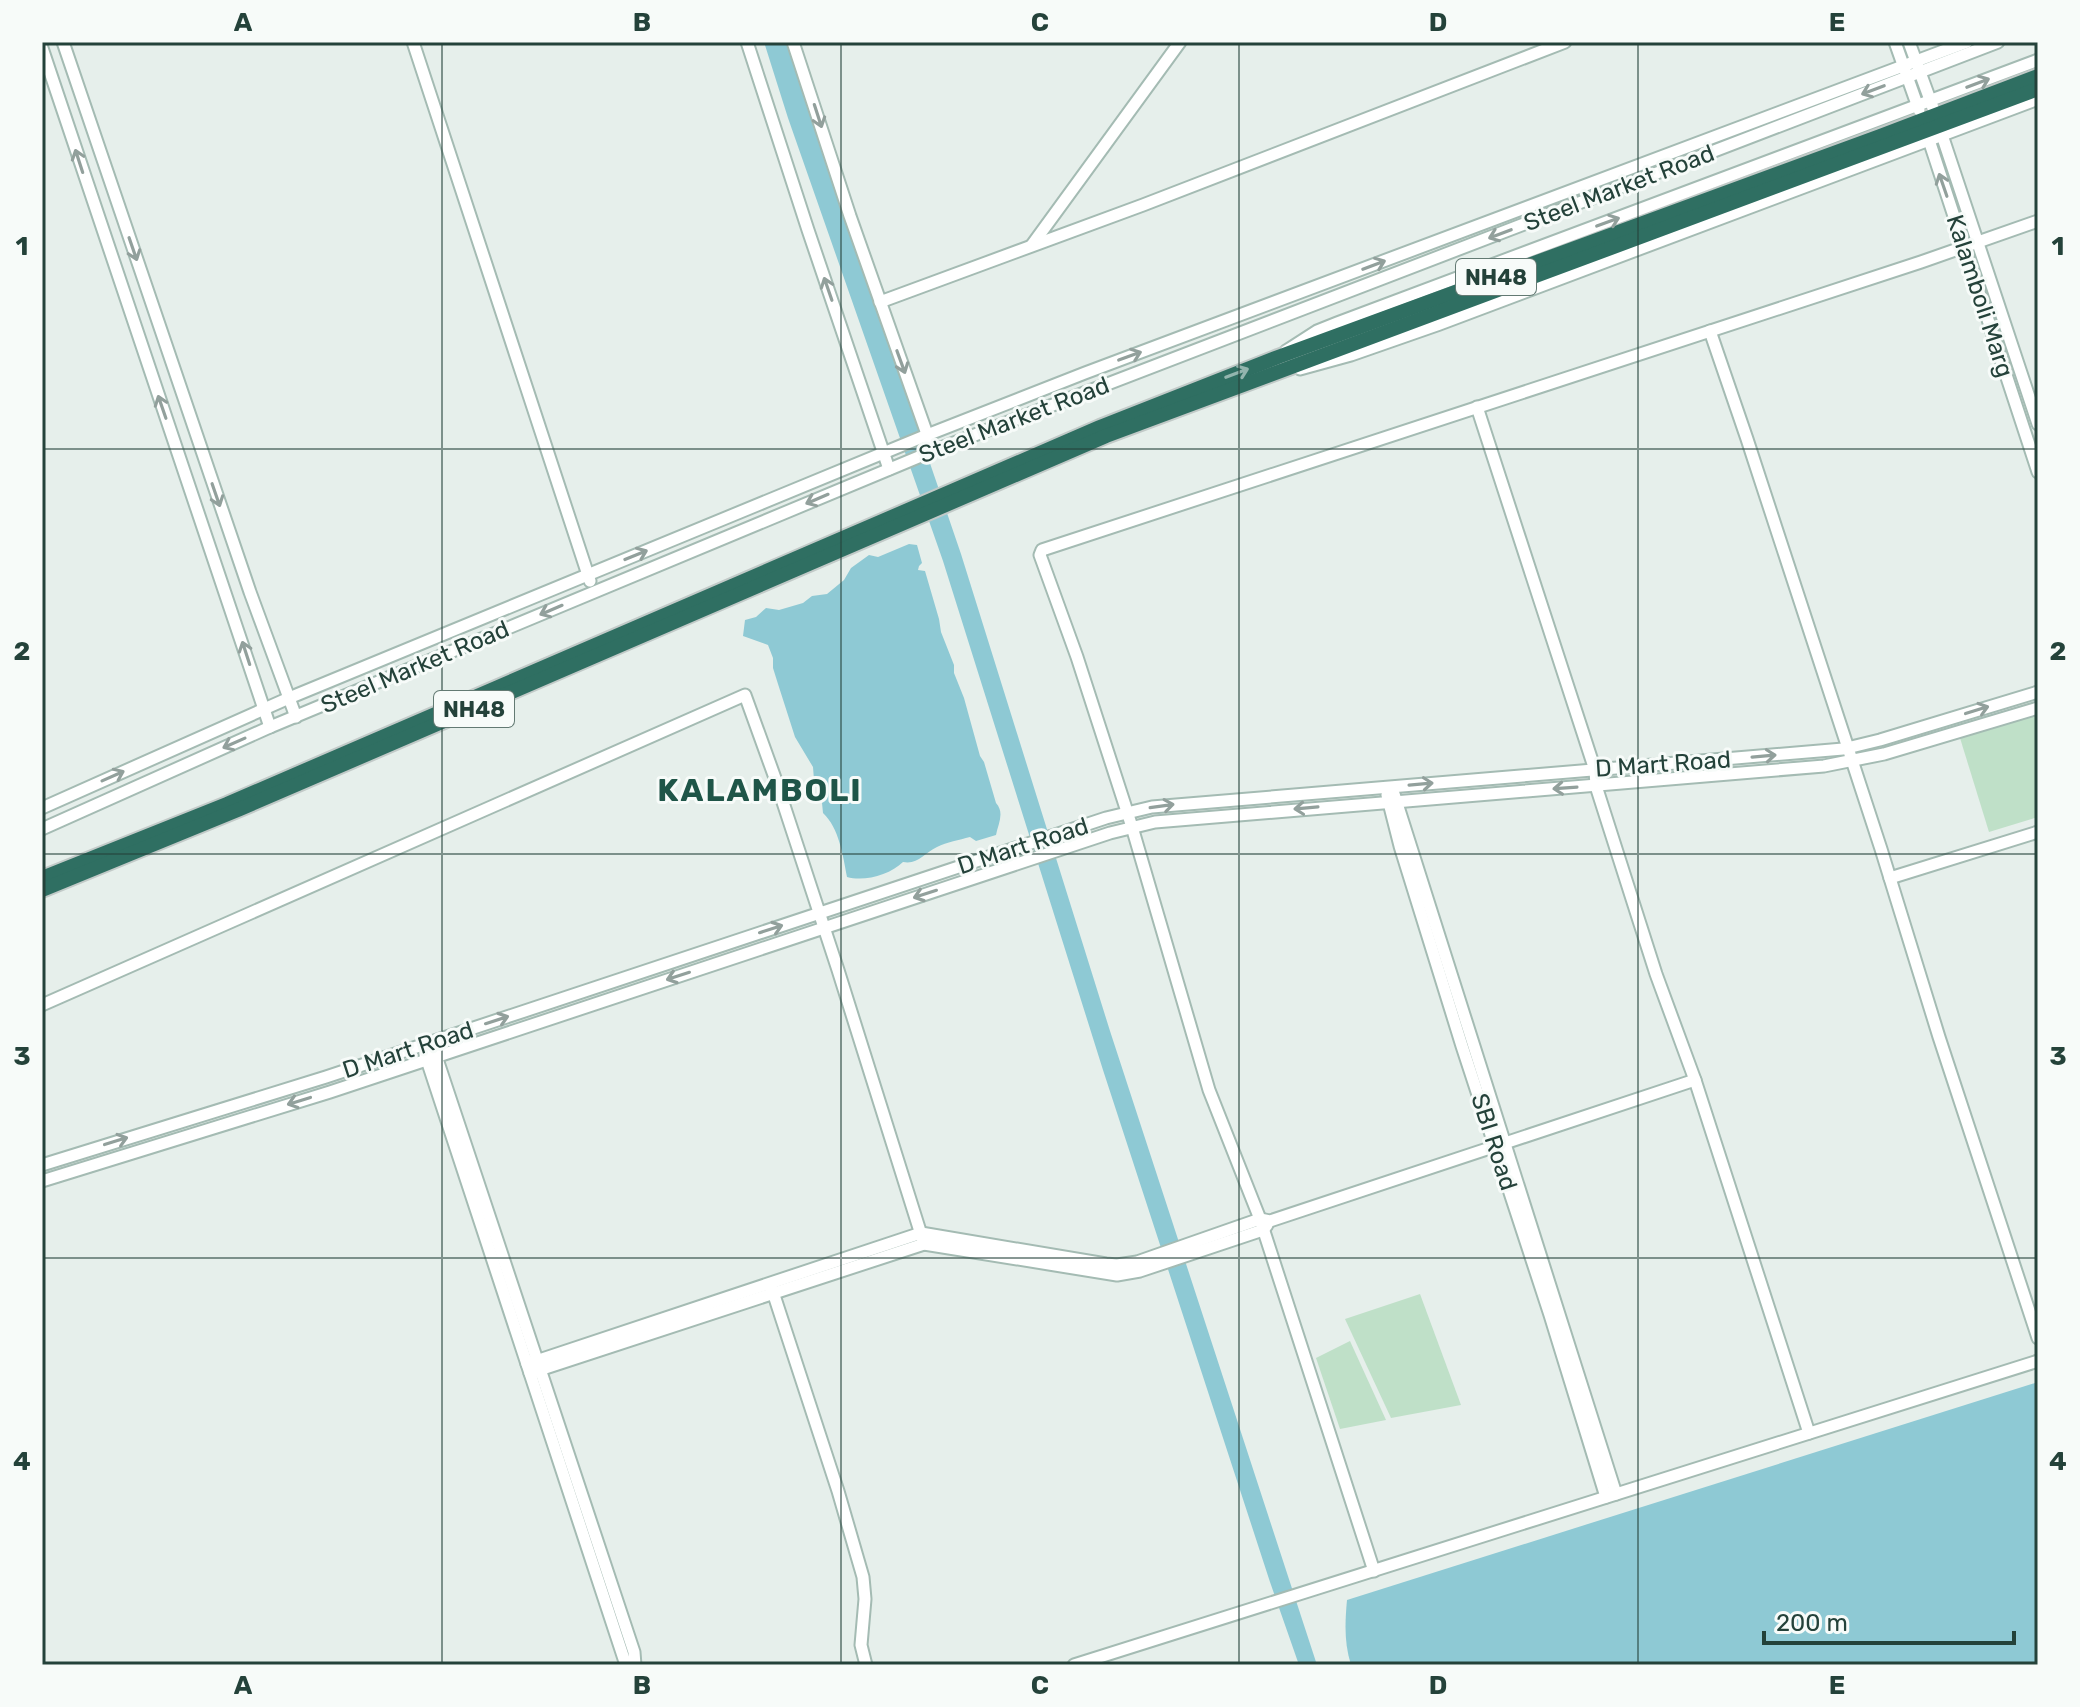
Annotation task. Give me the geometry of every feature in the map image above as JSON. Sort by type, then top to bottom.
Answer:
[{"type":"highway","name":"NH48","points":[[42,878],[227,804],[902,518],[1100,427],[1279,364],[1930,122],[2038,76]]},
{"type":"highway","name":"NH48","points":[[1930,122],[2038,89]]},
{"type":"highway","name":"NH48","points":[[42,890],[254,803],[902,518]]},
{"type":"street","points":[[63,42],[245,578],[296,717]]},
{"type":"street","points":[[413,42],[594,592]]},
{"type":"street","points":[[747,42],[889,469]]},
{"type":"street","points":[[793,42],[933,451]]},
{"type":"street","points":[[1031,247],[1180,42]]},
{"type":"street","points":[[880,302],[1157,200],[1565,42]]},
{"type":"street","points":[[1895,42],[1905,71],[1930,122]]},
{"type":"street","points":[[1909,42],[1918,66],[1930,122]]},
{"type":"street","name":"Steel Market Road","points":[[1918,66],[1967,42]]},
{"type":"street","name":"Steel Market Road","points":[[42,829],[270,727],[933,451],[1314,305],[1918,66],[1998,42]]},
{"type":"street","points":[[42,48],[270,727]]},
{"type":"street","points":[[1279,364],[1310,367],[1380,345],[1930,122],[2038,60]]},
{"type":"street","name":"Steel Market Road","points":[[42,808],[289,698],[927,435],[1307,290],[1905,71]]},
{"type":"street","points":[[1930,122],[2038,99]]},
{"type":"street","name":"Kalamboli Marg","points":[[1930,122],[1978,242],[2038,424]]},
{"type":"street","name":"Kalamboli Marg","points":[[1930,122],[1964,246],[2038,472]]},
{"type":"street","points":[[1374,1571],[1264,1224],[1209,1090],[1132,827],[1040,555],[1042,550],[2038,221]]},
{"type":"street","points":[[1307,290],[1314,305]]},
{"type":"street","points":[[1710,331],[2038,1338]]},
{"type":"street","points":[[1477,407],[1595,770],[1596,786],[1656,974],[1695,1080],[1809,1433]]},
{"type":"street","name":"D Mart Road","points":[[42,1165],[426,1044],[1060,833],[1152,807],[1822,751],[1880,740],[2038,692]]},
{"type":"street","points":[[42,1005],[745,695],[824,928],[923,1239]]},
{"type":"street","name":"D Mart Road","points":[[42,1181],[431,1058],[1132,827],[1184,818],[1824,766],[1884,754],[2038,708]]},
{"type":"street","name":"SBI Road","points":[[1388,786],[1550,1315],[1611,1495]]},
{"type":"street","points":[[1890,878],[2038,832]]},
{"type":"street","points":[[426,1044],[533,1367],[626,1665]]},
{"type":"street","points":[[533,1367],[923,1239],[1104,1274],[1127,1274],[1264,1224],[1695,1080]]},
{"type":"street","points":[[215,1111],[220,1125]]},
{"type":"street","points":[[772,1289],[863,1577],[865,1599],[861,1645],[866,1665]]},
{"type":"street","points":[[1074,1665],[2038,1361]]},
{"type":"street","points":[[533,1367],[634,1652],[635,1665]]},
{"type":"green space","points":[[2038,715],[2038,817],[1989,832],[1960,738]]},
{"type":"green space","points":[[1420,1294],[1461,1405],[1391,1418],[1345,1319]]},
{"type":"green space","points":[[1350,1341],[1386,1420],[1340,1429],[1316,1358]]},
{"type":"water","points":[[764,42],[786,42],[961,554],[1110,1031],[1317,1665],[1299,1665],[1270,1582],[1103,1070],[943,561]]},
{"type":"water","points":[[909,544],[917,545],[922,563],[918,570],[925,571],[1000,819],[996,835],[976,841],[970,837],[949,842],[884,874],[869,878],[847,877],[837,834],[823,813],[813,767],[795,737],[768,645],[743,636],[745,620],[756,617],[766,608],[779,610],[803,603],[812,596],[827,594],[844,580],[851,568],[869,555],[878,557]]},
{"type":"water","points":[[2038,1382],[2038,1665],[1351,1665],[1347,1649],[1347,1600]]},
{"type":"district","name":"KALAMBOLI","points":[[760,790]]}]
